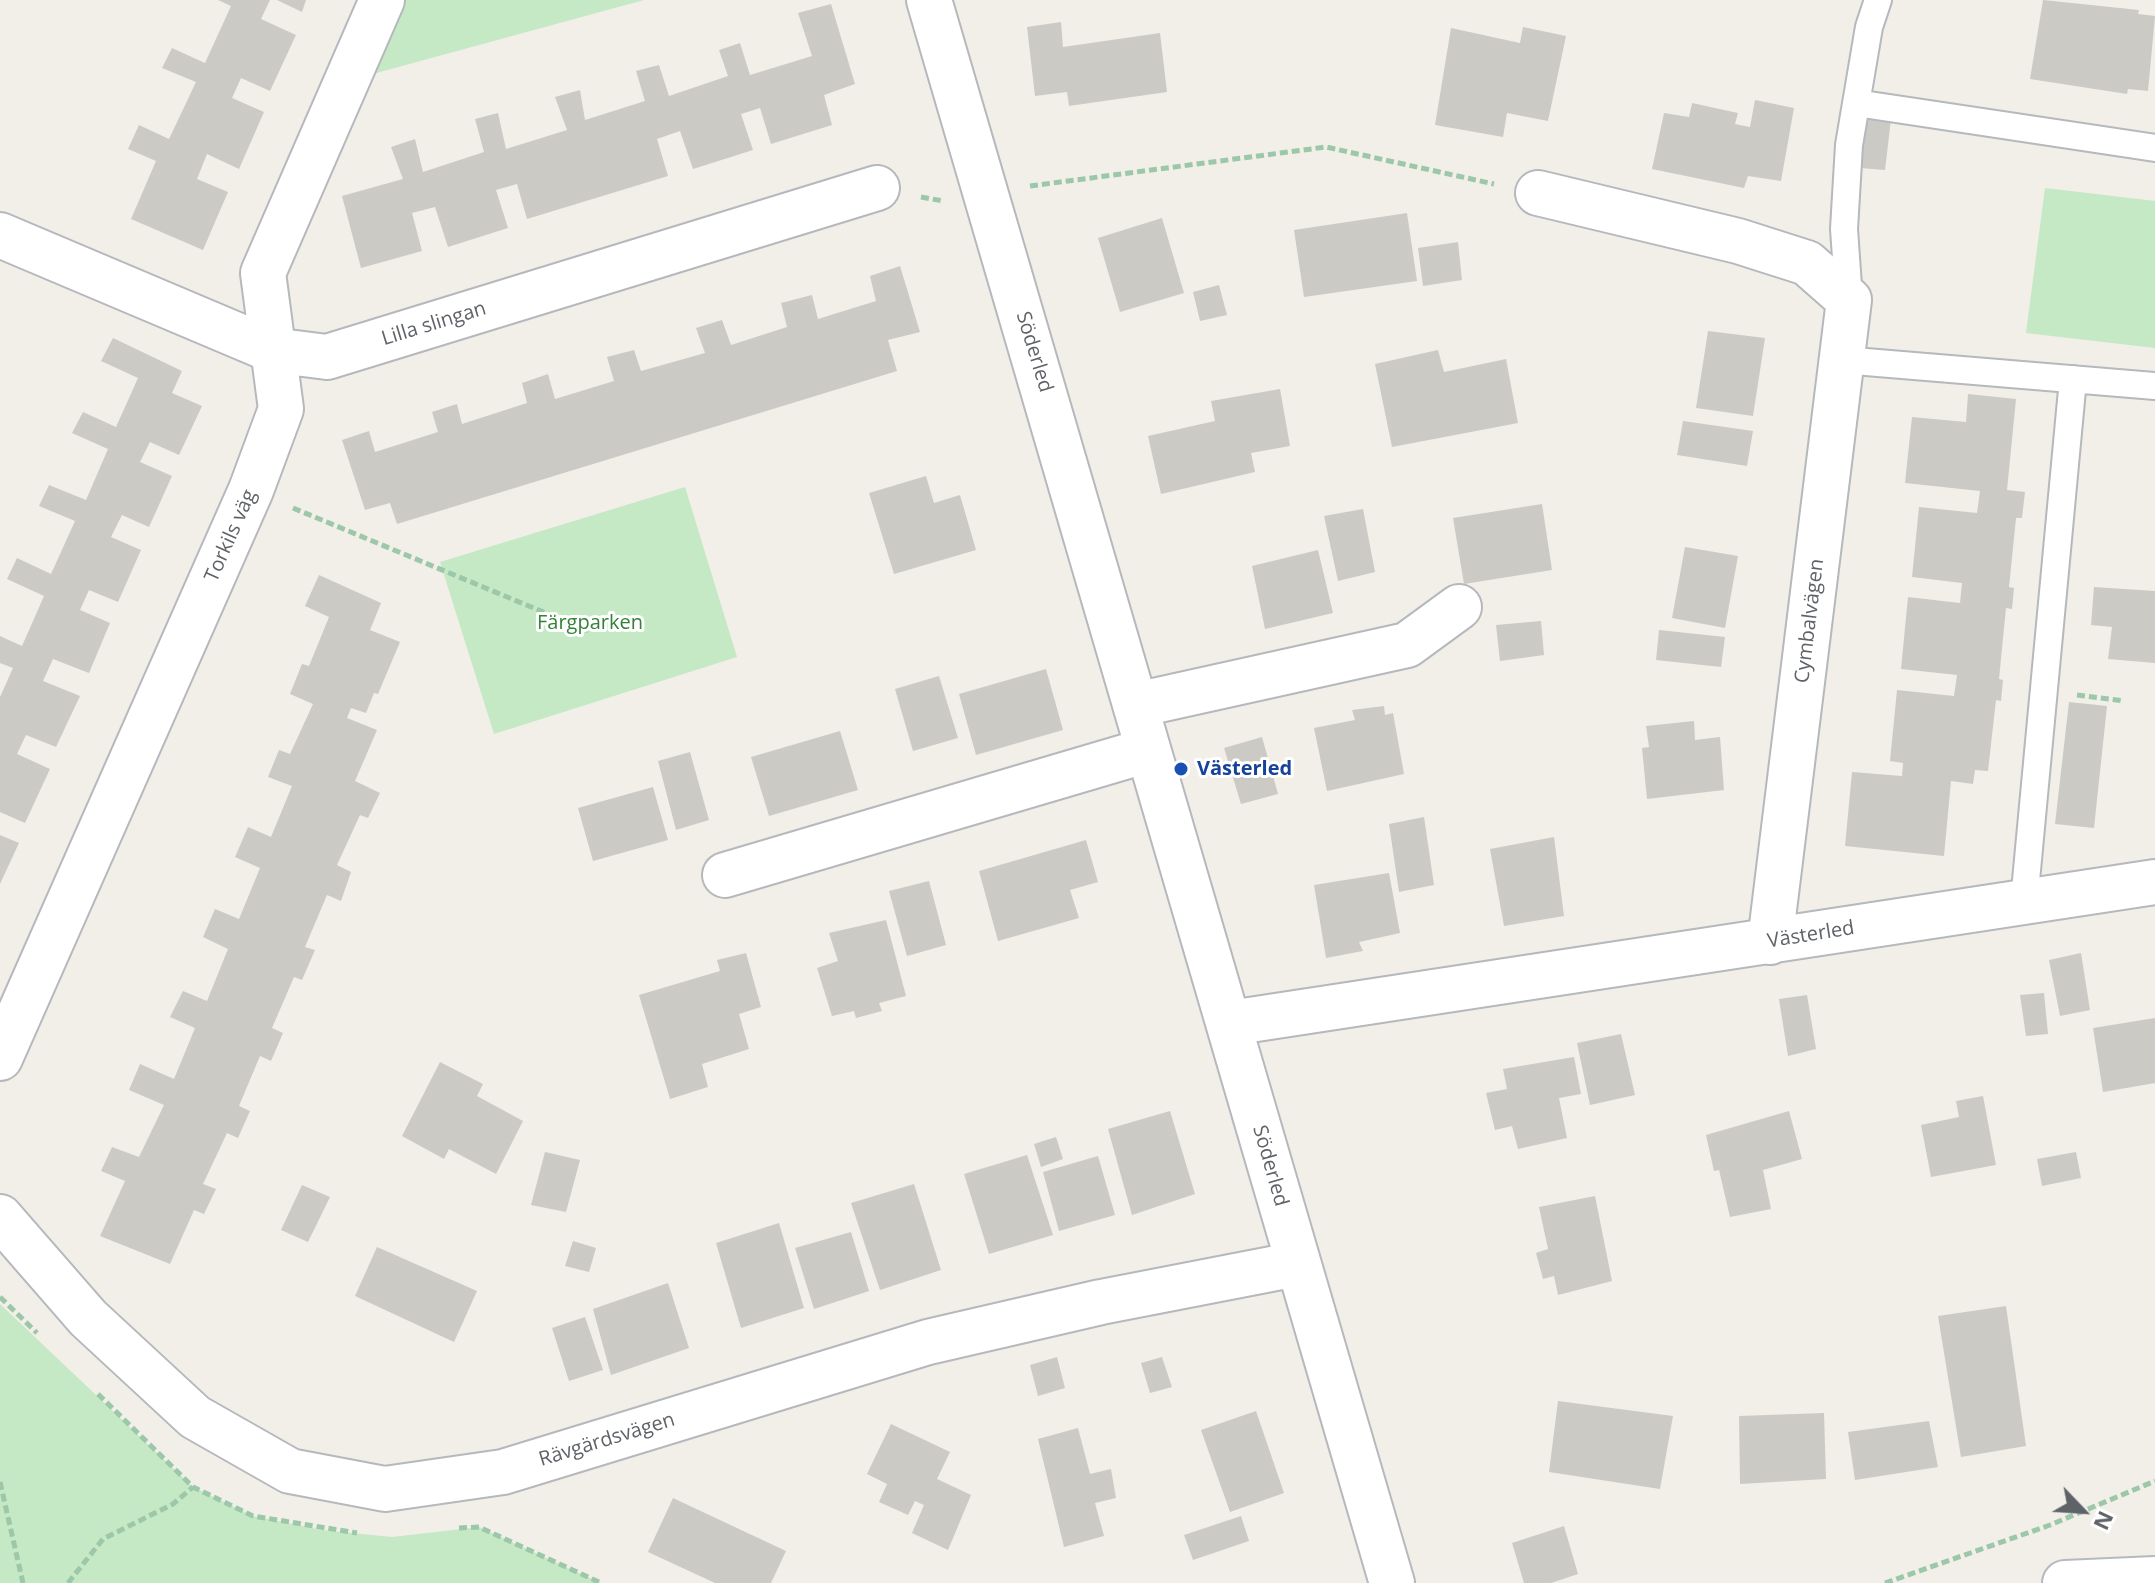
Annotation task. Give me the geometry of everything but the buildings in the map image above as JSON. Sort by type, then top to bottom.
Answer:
[{"type":"street","name":"Torkils väg","points":[[0,1058],[251,490],[281,409],[263,273],[382,0]]},
{"type":"street","name":"Söderled","points":[[929,0],[1392,1583]]},
{"type":"street","name":"Lilla slingan","points":[[0,235],[272,350],[327,357],[877,188]]},
{"type":"street","points":[[1538,193],[1738,241],[1807,263],[1849,300]]},
{"type":"street","name":"Cymbalvägen","points":[[1770,942],[1849,300]]},
{"type":"street","points":[[1136,705],[1407,645],[1459,607]]},
{"type":"street","points":[[725,875],[1148,750]]},
{"type":"street","name":"Västerled","points":[[1230,1023],[2155,882]]},
{"type":"street","name":"Rävgärdsvägen","points":[[0,1217],[88,1318],[195,1417],[290,1471],[385,1489],[503,1472],[928,1342],[1101,1302],[1297,1264]]},
{"type":"street","points":[[2065,1583],[2155,1579]]},
{"type":"lane","name":"Cymbalvägen","points":[[1849,300],[1844,229],[1856,103],[1869,27],[1878,0]]},
{"type":"lane","points":[[1856,103],[2155,148]]},
{"type":"lane","points":[[1842,360],[2155,386]]},
{"type":"lane","points":[[2024,902],[2073,379]]},
{"type":"path","points":[[877,188],[954,203],[1029,186],[1326,147],[1538,193]]},
{"type":"path","points":[[251,490],[589,631]]},
{"type":"path","points":[[2044,691],[2124,701]]},
{"type":"path","points":[[1885,1583],[2050,1525],[2155,1481]]},
{"type":"path","points":[[0,1482],[23,1583]]},
{"type":"path","points":[[68,1583],[103,1539],[173,1504],[193,1487]]},
{"type":"green space","points":[[390,0],[644,0],[358,78]]},
{"type":"green space","points":[[2045,188],[2155,201],[2155,348],[2026,333]]},
{"type":"green space","name":"Färgparken","points":[[685,487],[737,657],[494,734],[440,562]]},
{"type":"green space","points":[[0,1304],[193,1487],[253,1516],[322,1530],[392,1537],[479,1527],[601,1583],[0,1583]]},
{"type":"place","name":"Västerled","points":[[1181,769]]}]
